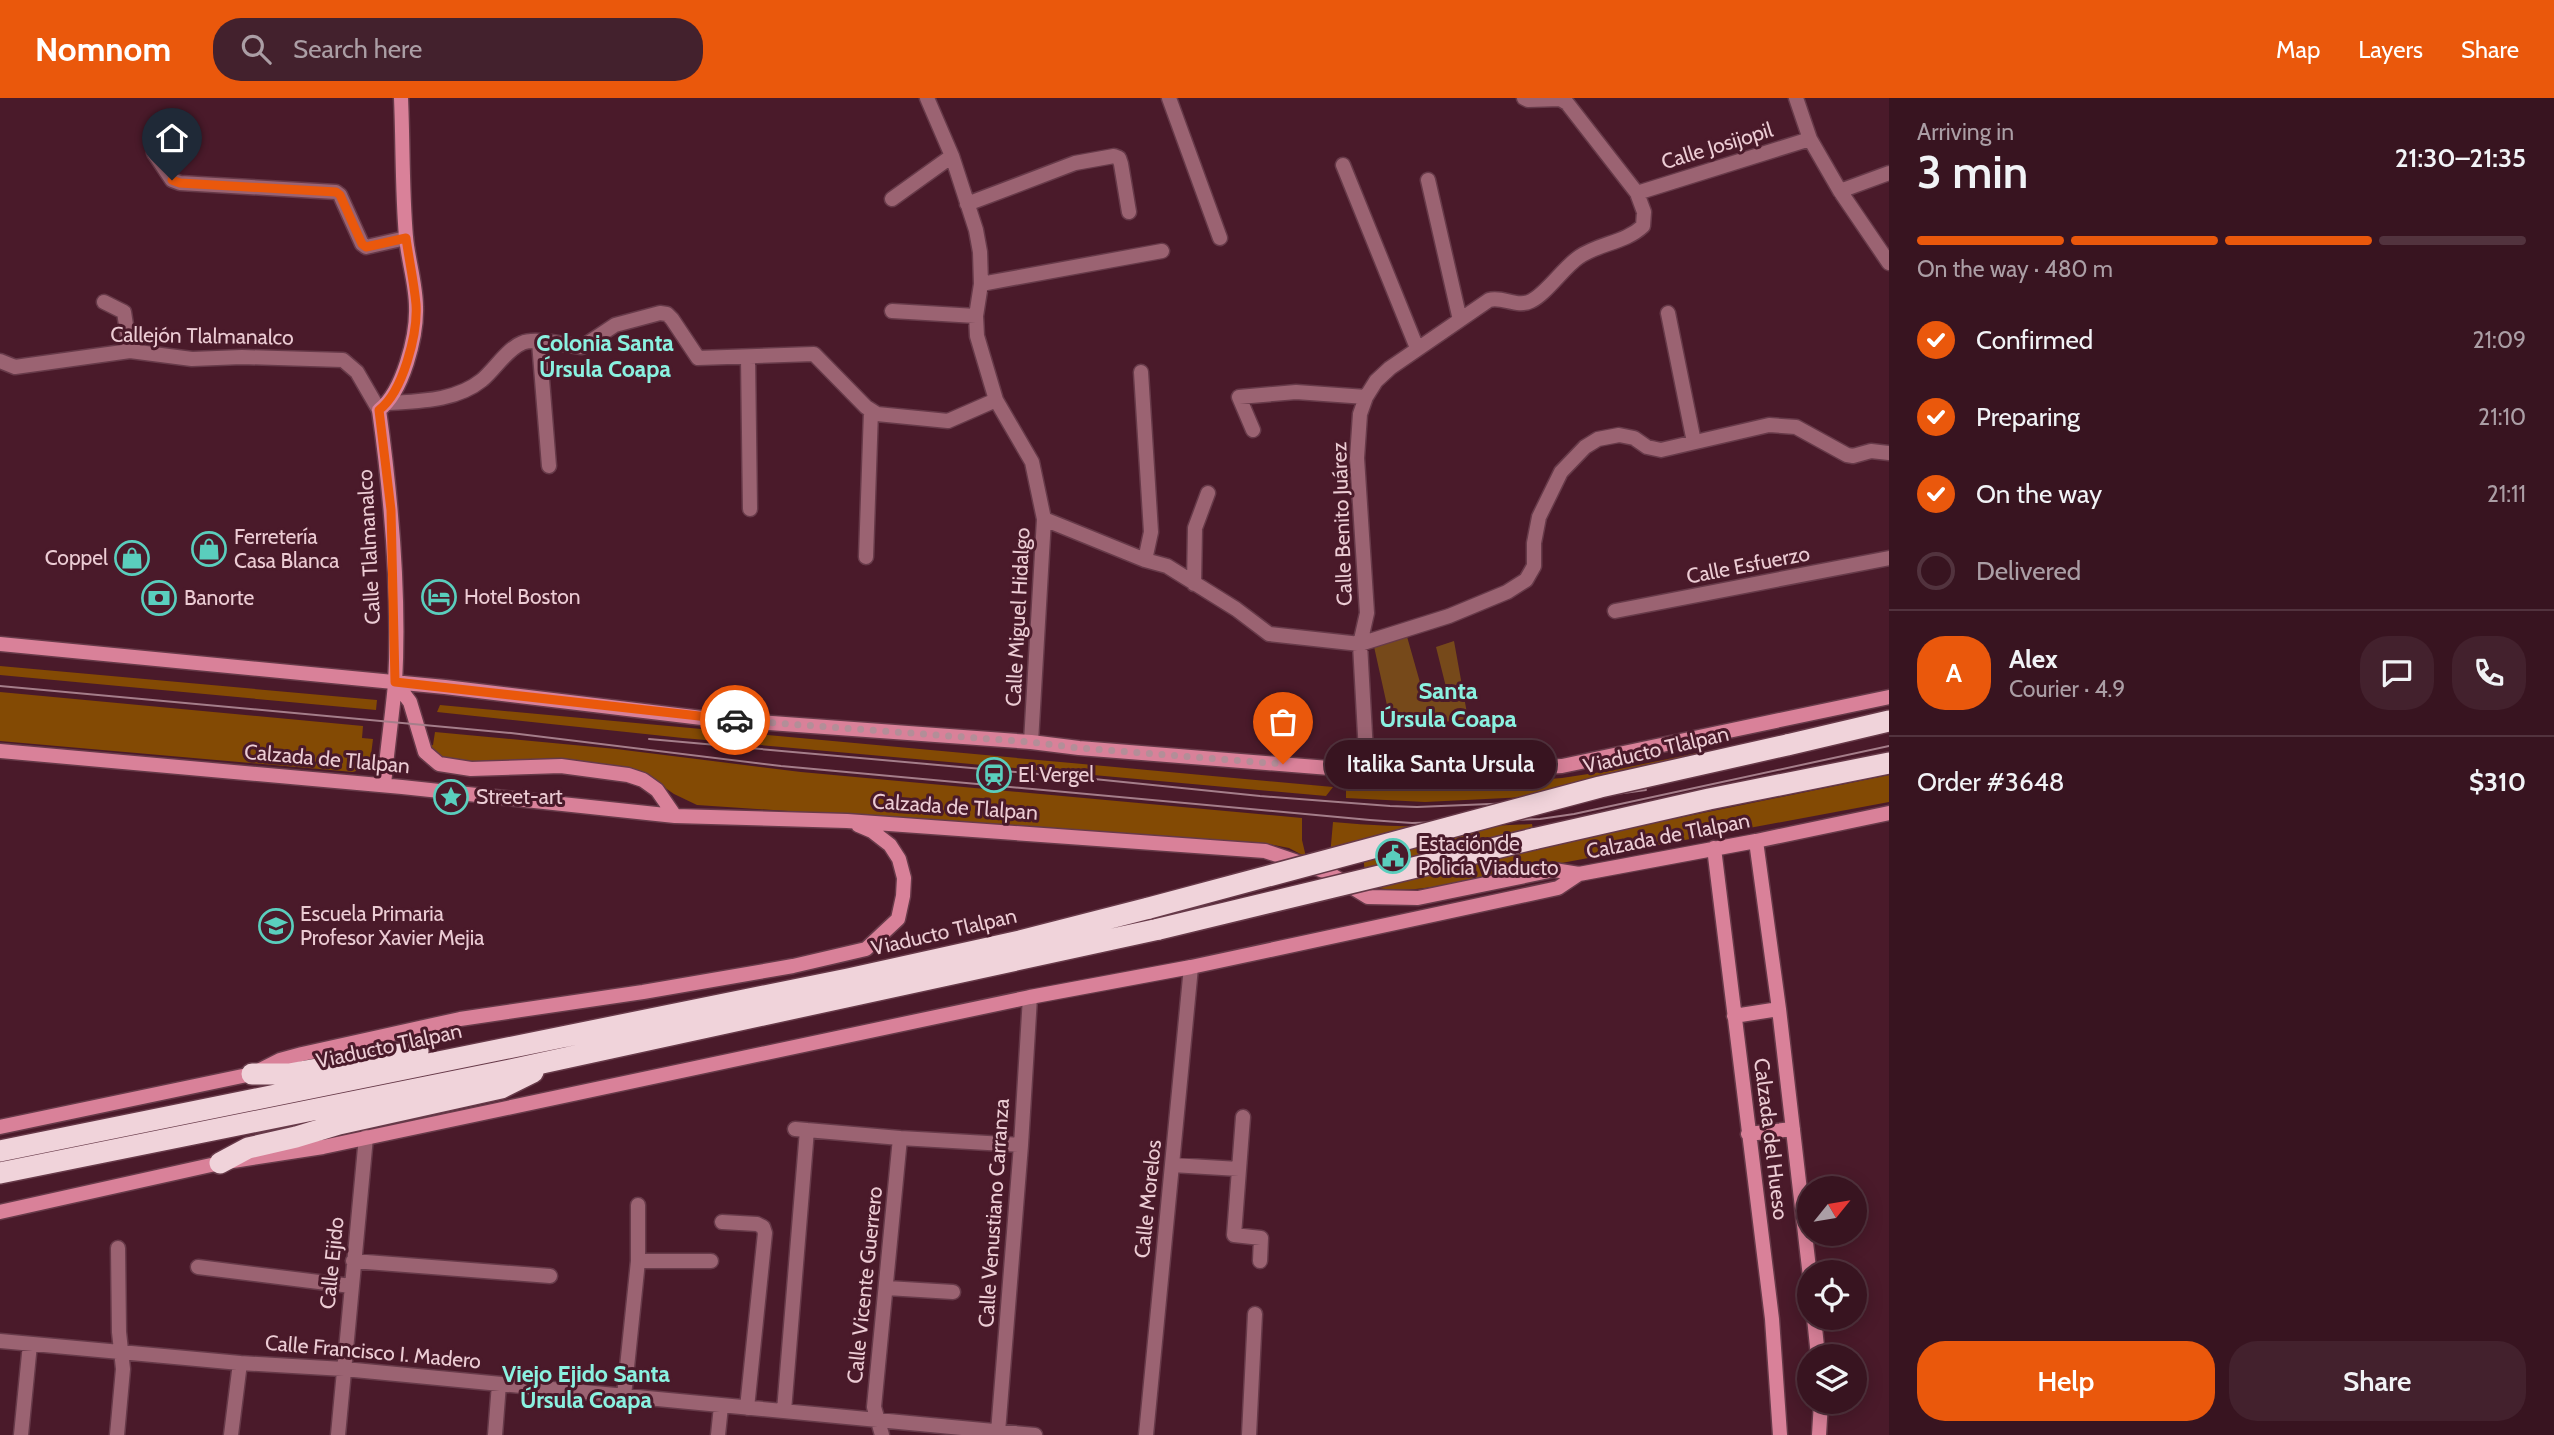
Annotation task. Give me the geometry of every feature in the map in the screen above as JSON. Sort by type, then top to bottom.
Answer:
[{"type":"highway","name":"Viaducto Tlalpan","points":[[0,1151],[848,979],[1020,941],[1600,787],[1889,721]]},
{"type":"highway","name":"Viaducto Tlalpan","points":[[0,1173],[544,1063],[1159,929],[1709,799],[1889,763]]},
{"type":"highway","points":[[252,1074],[289,1074],[424,1049],[475,1053]]},
{"type":"highway","points":[[220,1163],[248,1148],[296,1138],[339,1124],[501,1088],[522,1079],[544,1063]]},
{"type":"main road","points":[[384,406],[402,376],[414,332],[416,306],[406,238],[401,98]]},
{"type":"main road","name":"Calle Tlalmanalco","points":[[384,406],[391,510],[395,682],[384,785]]},
{"type":"main road","points":[[0,644],[395,682],[702,718],[1031,742],[1367,771],[1449,772],[1562,766],[1889,697]]},
{"type":"main road","points":[[395,682],[410,702],[425,752],[439,764],[471,769],[561,766],[628,775],[643,780],[657,790],[675,816]]},
{"type":"main road","name":"Calzada de Tlalpan","points":[[0,751],[384,785],[675,816],[847,821],[1265,851],[1327,872],[1368,897],[1418,898],[1554,870],[1579,874],[1889,813]]},
{"type":"main road","name":"Viaducto Tlalpan","points":[[0,1127],[252,1074],[291,1057],[460,1018],[793,967],[866,949],[898,919],[904,878],[899,859],[890,845],[873,831],[847,821]]},
{"type":"main road","name":"Calzada del Hueso","points":[[1756,841],[1779,1009],[1808,1260]]},
{"type":"main road","name":"Calzada del Hueso","points":[[1714,848],[1772,1319],[1780,1435]]},
{"type":"main road","points":[[0,1212],[220,1163],[366,1137],[1030,997],[1191,967],[1558,888],[1579,874]]},
{"type":"main road","points":[[1734,1016],[1779,1009]]},
{"type":"main road","points":[[1748,1134],[1793,1129]]},
{"type":"main road","points":[[1819,1435],[1820,1414]]},
{"type":"street","name":"Calle Miguel Hidalgo","points":[[927,98],[952,156],[980,252],[981,284],[976,316],[977,336],[996,400],[1032,462],[1044,519],[1031,742]]},
{"type":"street","points":[[1170,98],[1220,238]]},
{"type":"street","points":[[1524,98],[1560,100],[1567,103],[1637,193]]},
{"type":"street","points":[[1796,98],[1810,139],[1840,191],[1889,263]]},
{"type":"street","name":"Calle Josijopil","points":[[1637,193],[1810,139]]},
{"type":"street","points":[[154,153],[172,180],[180,183],[336,192],[366,247],[406,238]]},
{"type":"street","points":[[892,199],[952,156]]},
{"type":"street","points":[[967,204],[1075,163],[1114,156],[1119,158],[1121,164],[1129,212]]},
{"type":"street","points":[[1343,165],[1417,348]]},
{"type":"street","points":[[1840,191],[1889,173]]},
{"type":"street","points":[[1428,180],[1460,320]]},
{"type":"street","name":"Calle Benito Juárez","points":[[1367,771],[1360,645],[1367,613],[1357,458],[1360,414],[1366,397],[1376,382],[1417,348],[1489,300],[1498,298],[1519,304],[1531,301],[1580,256],[1634,234],[1643,226],[1644,212],[1637,193]]},
{"type":"street","points":[[981,284],[1163,251]]},
{"type":"street","points":[[104,302],[124,312],[130,351]]},
{"type":"street","points":[[892,311],[976,316]]},
{"type":"street","points":[[384,406],[435,400],[480,382],[516,346],[528,341],[582,347],[615,325],[660,313],[667,314],[672,319],[698,358],[814,354],[871,411],[948,421],[996,400]]},
{"type":"street","points":[[1668,313],[1694,442]]},
{"type":"street","points":[[539,342],[549,466]]},
{"type":"street","name":"Callejón Tlalmanalco","points":[[0,361],[15,367],[130,351],[192,359],[242,356],[343,360],[357,372],[384,406]]},
{"type":"street","points":[[748,357],[750,509]]},
{"type":"street","points":[[1142,372],[1151,532],[1145,560]]},
{"type":"street","points":[[1253,430],[1239,397],[1296,392],[1366,397]]},
{"type":"street","points":[[866,557],[871,411]]},
{"type":"street","points":[[1044,519],[1145,560],[1167,566],[1236,609],[1269,634],[1360,645],[1449,616],[1507,592],[1526,580],[1534,566],[1534,543],[1539,517],[1561,472],[1585,447],[1598,439],[1619,435],[1634,438],[1647,447],[1661,450],[1769,425],[1796,427],[1847,455],[1871,451],[1889,453]]},
{"type":"street","points":[[1194,584],[1195,528],[1208,494]]},
{"type":"street","name":"Calle Esfuerzo","points":[[1615,611],[1889,558]]},
{"type":"street","name":"Calle Morelos","points":[[1146,1435],[1191,967]]},
{"type":"street","name":"Calle Venustiano Carranza","points":[[998,1432],[1030,997]]},
{"type":"street","points":[[1243,1117],[1234,1235],[1261,1238],[1260,1261]]},
{"type":"street","points":[[784,1411],[801,1130],[1021,1145]]},
{"type":"street","name":"Calle Ejido","points":[[338,1435],[366,1137]]},
{"type":"street","name":"Calle Vicente Guerrero","points":[[880,1428],[874,1407],[901,1138]]},
{"type":"street","points":[[1172,1165],[1239,1169]]},
{"type":"street","points":[[624,1396],[638,1261],[638,1205]]},
{"type":"street","points":[[722,1222],[757,1224],[763,1227],[765,1233],[747,1408]]},
{"type":"street","points":[[117,1435],[122,1353],[118,1332],[118,1248]]},
{"type":"street","points":[[353,1261],[550,1276]]},
{"type":"street","points":[[638,1261],[711,1261]]},
{"type":"street","points":[[198,1267],[351,1286]]},
{"type":"street","points":[[887,1288],[953,1292]]},
{"type":"street","points":[[1249,1435],[1255,1314]]},
{"type":"street","name":"Calle Francisco I. Madero","points":[[0,1341],[784,1411],[880,1428],[1035,1435]]},
{"type":"street","points":[[21,1435],[30,1343]]},
{"type":"street","points":[[231,1435],[240,1363]]},
{"type":"street","points":[[495,1435],[499,1384]]},
{"type":"street","points":[[718,1435],[721,1406]]},
{"type":"shaded area","points":[[1406,633],[1423,693],[1446,687],[1436,647],[1454,641],[1468,719],[1392,728],[1373,642]]},
{"type":"shaded area","points":[[0,666],[377,700],[376,710],[0,675]]},
{"type":"shaded area","points":[[0,692],[363,726],[362,738],[373,739],[370,763],[353,772],[0,741]]},
{"type":"shaded area","points":[[440,705],[1333,787],[1326,796],[683,738],[437,712]]},
{"type":"shaded area","points":[[435,732],[616,749],[801,772],[1302,818],[1302,840],[1306,857],[1289,848],[1263,843],[697,805],[674,794],[645,774],[451,761],[438,756],[429,746],[433,745]]},
{"type":"shaded area","points":[[1785,735],[1563,795],[1425,802],[1346,798],[1346,787],[1430,788],[1562,778]]},
{"type":"shaded area","points":[[1889,775],[1889,802],[1433,887],[1399,890],[1366,885],[1363,854],[1330,856],[1333,822],[1432,827],[1532,824],[1536,847]]},
{"type":"tram line","points":[[0,686],[511,733],[781,766],[1412,823],[1540,819],[1574,814],[1889,746]]},
{"type":"tram line","points":[[649,739],[1390,806],[1564,801],[1646,790]]},
{"type":"way so far","points":[[735,720],[1283,764]]},
{"type":"place","name":"Ferretería Casa Blanca","points":[[209,549]]},
{"type":"place","name":"Coppel","points":[[132,558]]},
{"type":"place","name":"Hotel Boston","points":[[439,597]]},
{"type":"place","name":"Banorte","points":[[159,598]]},
{"type":"place","name":"Italika Santa Ursula","points":[[1283,764]]},
{"type":"place","name":"El Vergel","points":[[994,775]]},
{"type":"place","name":"Street-art","points":[[451,797]]},
{"type":"place","name":"Estación de Policía Viaducto","points":[[1393,856]]},
{"type":"place","name":"Escuela Primaria Profesor Xavier Mejia","points":[[276,926]]},
{"type":"district","name":"Colonia Santa Úrsula Coapa","points":[[605,356]]},
{"type":"district","name":"Santa Úrsula Coapa","points":[[1448,705]]},
{"type":"district","name":"Viejo Ejido Santa Úrsula Coapa","points":[[586,1387]]},
{"type":"route","points":[[172,180],[180,183],[265,190],[336,192],[340,195],[356,234],[366,247],[406,238],[416,306],[414,332],[402,376],[388,403],[379,410],[391,510],[395,682],[735,720]]}]
